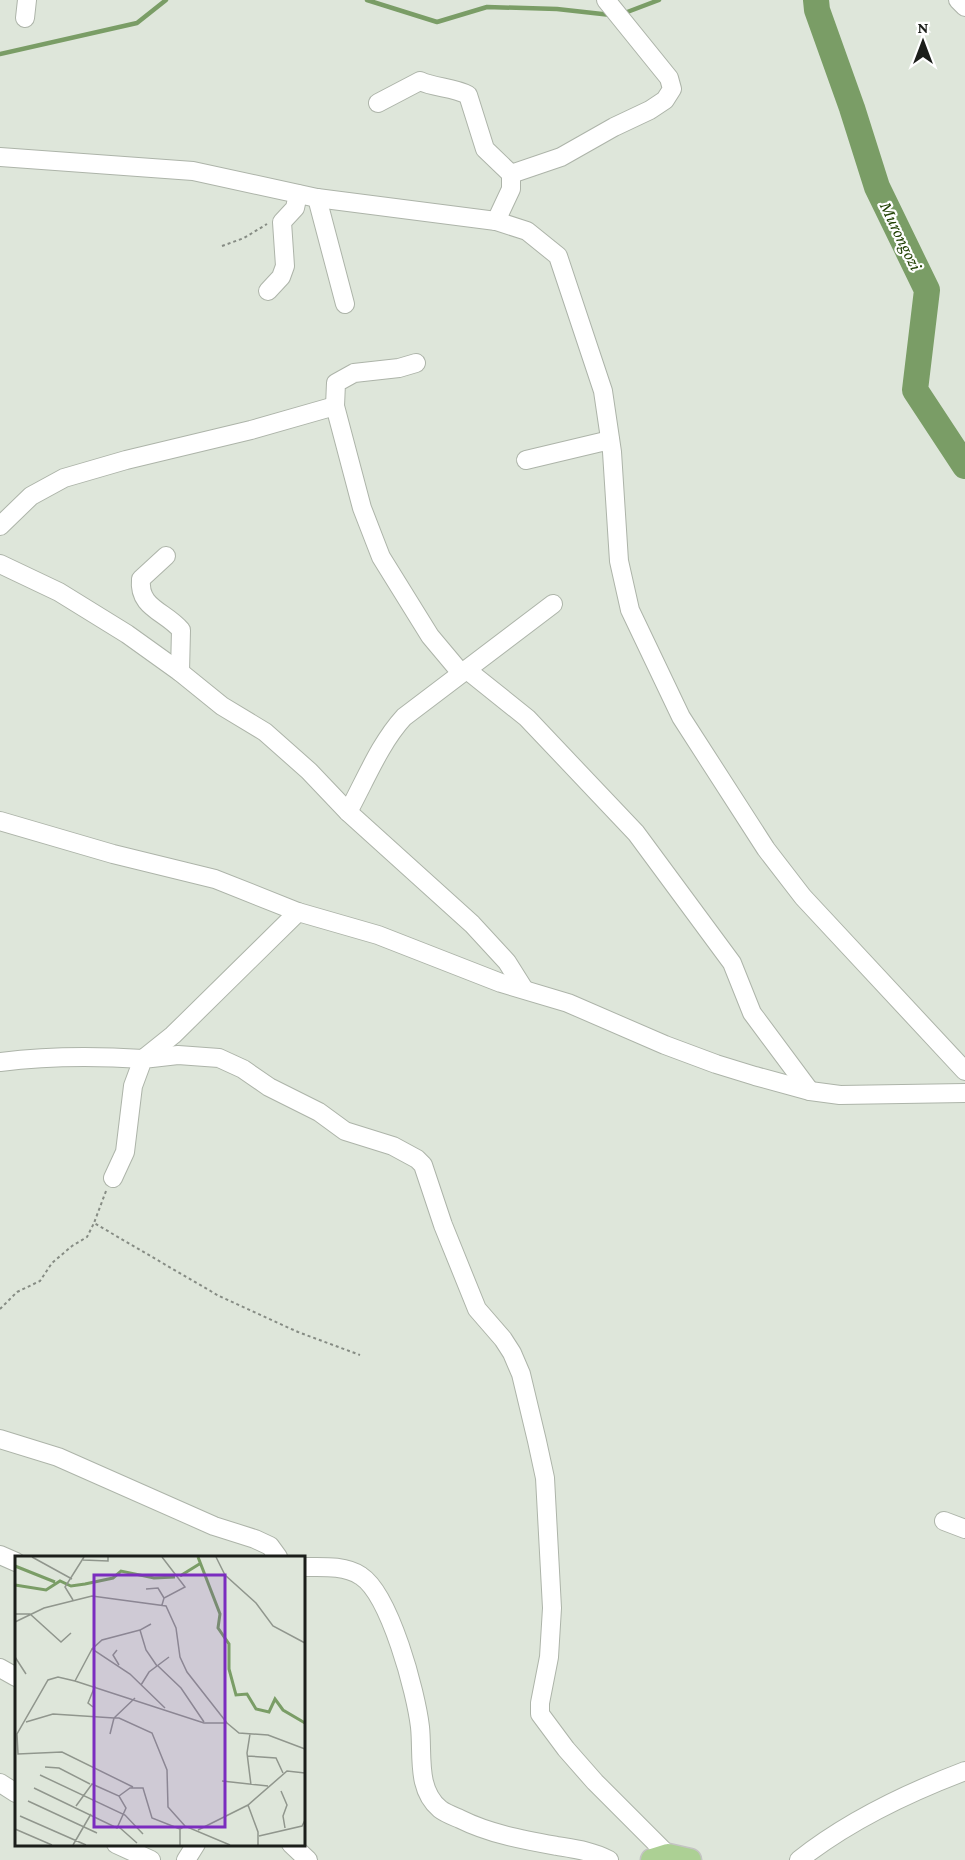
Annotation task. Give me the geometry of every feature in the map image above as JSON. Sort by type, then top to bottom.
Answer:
[{"type":"main road","points":[[660,1858],[690,1860]]},
{"type":"street","points":[[511,174],[561,157],[650,110],[664,100],[672,89],[669,78],[606,0]]},
{"type":"street","points":[[958,0],[965,7]]},
{"type":"street","points":[[378,103],[420,81],[428,85],[461,91],[468,95],[485,148],[511,174],[511,189],[496,221]]},
{"type":"street","points":[[0,157],[193,171],[317,198],[496,221],[528,231],[558,256],[603,391],[610,440],[619,561],[630,610],[681,717],[766,849],[803,897],[965,1071]]},
{"type":"street","points":[[268,291],[281,277],[285,266],[282,222],[295,208],[298,194]]},
{"type":"street","points":[[317,198],[345,304]]},
{"type":"street","points":[[416,363],[399,368],[354,373],[336,383],[334,406],[362,508],[381,557],[430,636],[464,672],[528,718],[636,833],[732,963],[752,1013],[810,1091]]},
{"type":"street","points":[[0,526],[32,496],[64,478],[126,460],[251,430],[334,406]]},
{"type":"street","points":[[526,460],[610,440]]},
{"type":"street","points":[[166,556],[141,579],[140,590],[145,601],[176,623],[181,630],[180,672]]},
{"type":"street","points":[[0,564],[59,592],[127,634],[222,706],[265,732],[309,771],[348,812],[472,924],[507,962],[524,989]]},
{"type":"street","points":[[348,812],[396,725],[553,604]]},
{"type":"street","points":[[2,828],[215,879],[298,912],[378,935],[501,983],[568,1004],[716,1064],[810,1091],[840,1095],[965,1093]]},
{"type":"street","points":[[113,1178],[125,1152],[133,1086],[143,1059],[181,1027],[298,912]]},
{"type":"street","points":[[0,1062],[44,1057],[106,1056],[143,1059],[178,1055],[219,1058],[243,1070],[269,1088],[319,1112],[345,1131],[393,1146],[417,1159],[423,1165],[443,1225],[477,1309],[503,1339],[521,1374],[545,1478],[552,1608],[549,1657],[540,1714],[566,1749],[660,1858]]},
{"type":"street","points":[[0,1439],[58,1457],[214,1526],[255,1539],[270,1546],[277,1556]]},
{"type":"street","points":[[944,1521],[965,1529]]},
{"type":"street","points":[[0,1555],[15,1562]]},
{"type":"street","points":[[304,1567],[330,1567],[346,1570],[360,1575],[371,1585],[391,1622],[407,1664],[416,1699],[423,1777],[427,1795],[440,1809],[470,1824],[508,1836],[595,1852],[609,1860]]},
{"type":"street","points":[[0,1668],[15,1676]]},
{"type":"street","points":[[800,1860],[823,1841],[897,1800],[965,1771]]},
{"type":"street","points":[[0,1783],[15,1792]]},
{"type":"street","points":[[118,1845],[151,1860]]},
{"type":"street","points":[[186,1860],[195,1845]]},
{"type":"street","points":[[292,1845],[308,1860]]},
{"type":"path","points":[[222,246],[244,238],[268,223],[282,222]]},
{"type":"path","points":[[0,1309],[17,1292],[40,1281],[52,1263],[87,1237],[113,1178]]},
{"type":"path","points":[[94,1223],[219,1296],[298,1332],[360,1355]]},
{"type":"waterway","points":[[0,54],[137,23],[166,0]]},
{"type":"waterway","points":[[367,0],[437,22],[487,7],[557,9],[611,15]]},
{"type":"waterway","points":[[622,14],[659,0]]},
{"type":"waterway","name":"Murongozi","points":[[816,0],[817,10],[877,187],[927,290],[915,390],[965,466]]}]
